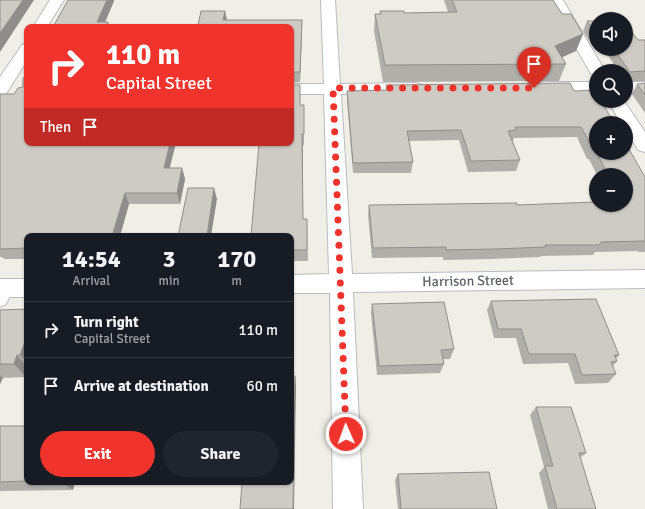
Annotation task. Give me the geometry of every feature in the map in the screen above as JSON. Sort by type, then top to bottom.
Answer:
[{"type":"street","points":[[42,24],[57,0]]},
{"type":"street","points":[[328,0],[341,283],[348,509]]},
{"type":"street","points":[[556,0],[594,64]]},
{"type":"street","points":[[20,92],[0,91],[24,53]]},
{"type":"street","points":[[633,87],[645,86]]},
{"type":"street","points":[[524,88],[589,87]]},
{"type":"street","points":[[294,89],[429,88]]},
{"type":"street","points":[[621,108],[645,146]]},
{"type":"street","name":"Harrison Street","points":[[294,284],[645,279]]},
{"type":"building","points":[[0,0],[23,0],[0,33]]},
{"type":"building","points":[[68,0],[107,0],[97,22],[108,22],[108,24],[55,24]]},
{"type":"building","points":[[452,0],[553,0],[562,14],[571,14],[583,34],[555,46],[566,64],[385,65],[375,14],[381,14],[380,11],[404,11],[404,13],[457,12]]},
{"type":"building","points":[[201,11],[225,11],[223,20],[302,20],[300,72],[294,72],[294,24],[198,24]]},
{"type":"building","points":[[633,34],[638,40],[645,40],[645,71],[633,72],[633,64],[624,64],[619,56],[633,56]]},
{"type":"building","points":[[24,77],[24,146],[169,146],[164,168],[182,168],[177,193],[125,193],[113,233],[24,233],[24,248],[0,249],[0,94],[14,94],[18,88],[23,87]]},
{"type":"building","points":[[570,83],[574,91],[589,90],[589,108],[605,108],[610,116],[589,116],[589,141],[581,127],[515,127],[516,130],[508,131],[520,160],[471,161],[461,130],[407,131],[413,162],[353,163],[347,91],[387,90],[386,85]]},
{"type":"building","points":[[645,83],[645,95],[637,84]]},
{"type":"building","points":[[294,85],[300,85],[300,105],[304,105],[304,134],[302,134],[303,219],[307,219],[307,250],[294,250],[294,233],[251,233],[259,146],[294,146]]},
{"type":"building","points":[[633,156],[645,177],[645,241],[601,242],[599,245],[545,245],[545,247],[495,249],[446,250],[446,247],[373,248],[369,205],[517,203],[517,205],[589,202],[589,212],[633,212],[633,168],[604,168],[600,160],[633,160]]},
{"type":"building","points":[[188,188],[214,188],[207,233],[179,233]]},
{"type":"building","points":[[596,299],[619,355],[614,355],[617,361],[611,362],[616,374],[582,375],[575,354],[529,354],[521,329],[498,329],[491,301]]},
{"type":"building","points":[[444,302],[454,349],[441,350],[444,364],[379,366],[372,304]]},
{"type":"building","points":[[24,309],[24,344],[20,355],[17,355],[14,364],[0,364],[0,310]]},
{"type":"building","points":[[294,376],[295,376],[294,442]]},
{"type":"building","points":[[536,407],[571,407],[586,453],[579,453],[596,509],[557,509],[545,466],[553,466]]},
{"type":"building","points":[[0,426],[24,426],[24,481],[0,482]]},
{"type":"building","points":[[489,472],[497,509],[401,509],[398,474]]},
{"type":"building","points":[[242,485],[293,485],[293,509],[240,509]]},
{"type":"route","points":[[346,434],[333,88],[534,88]]}]
